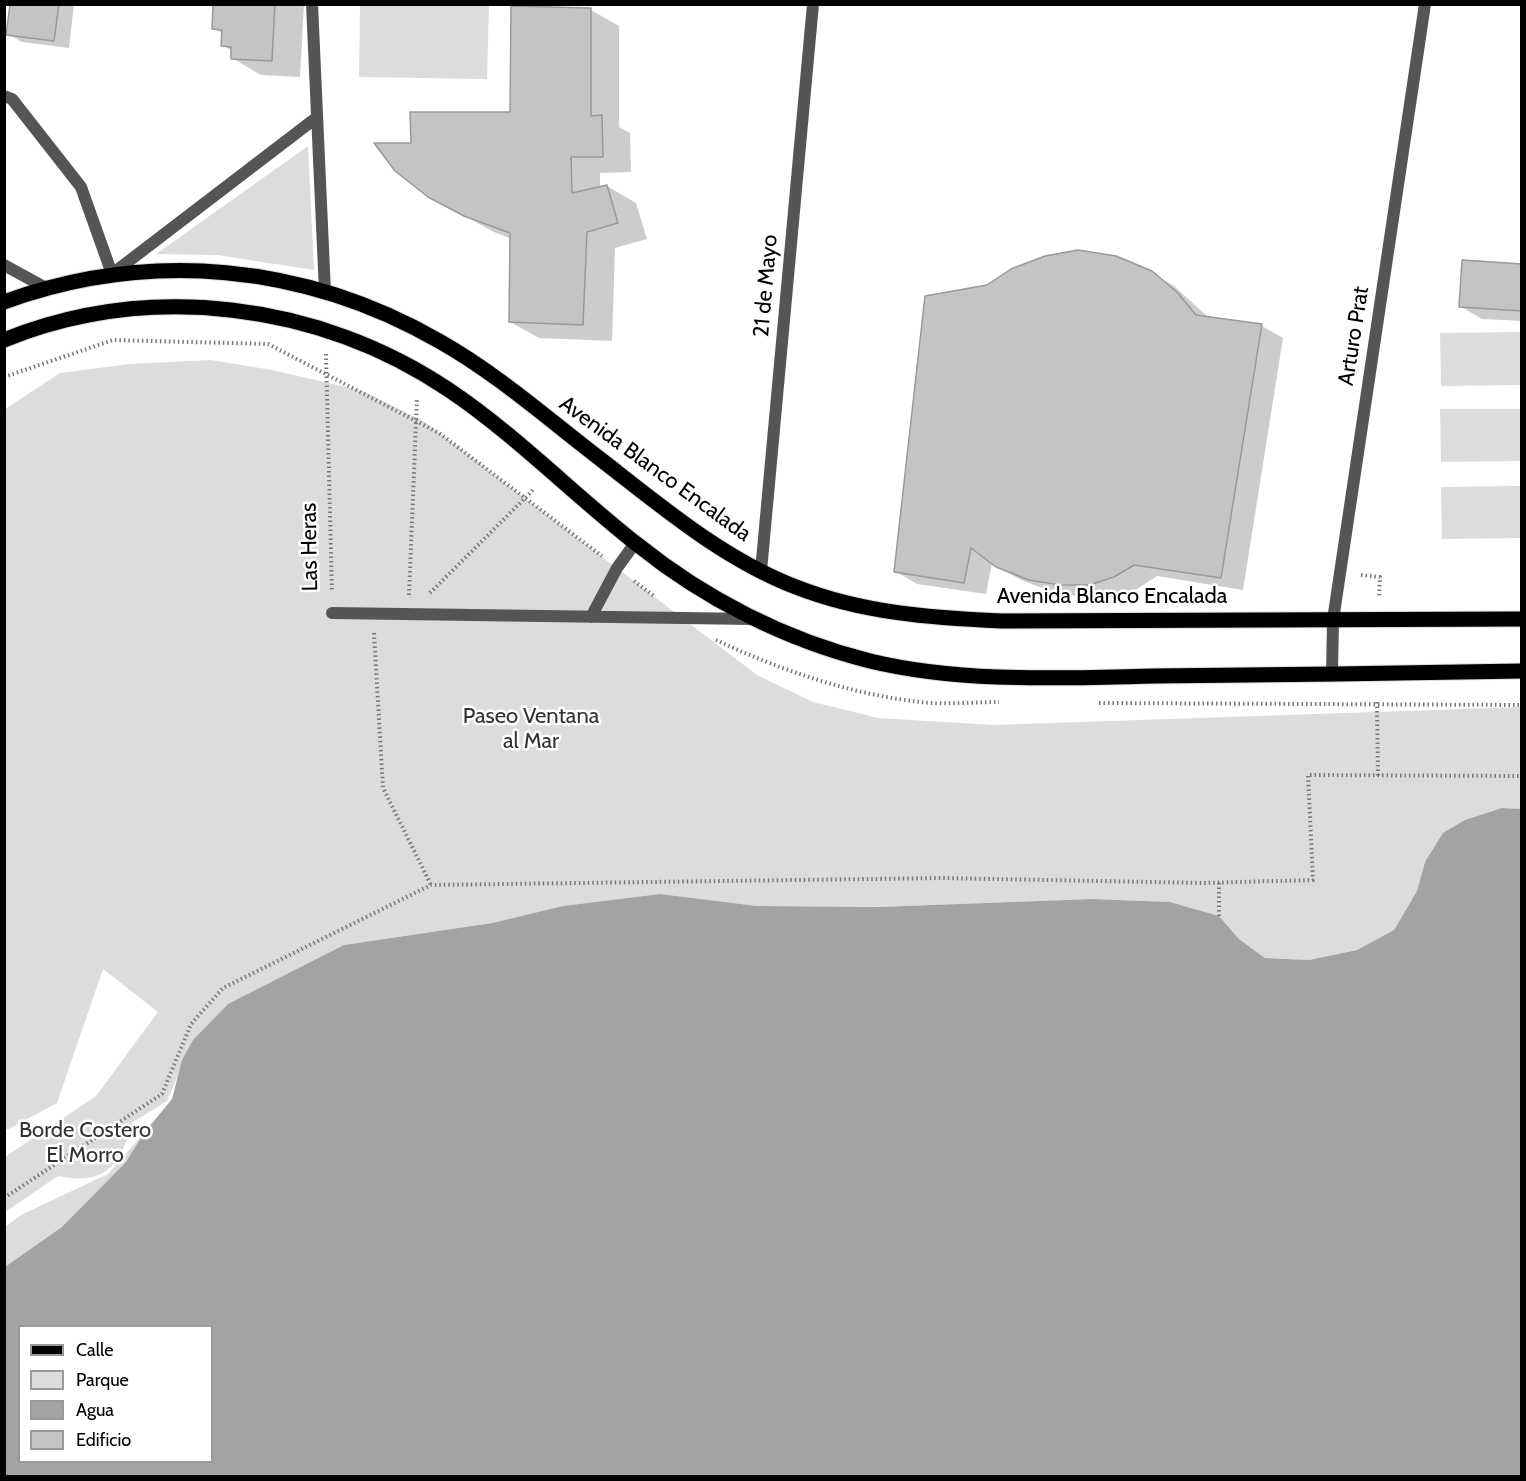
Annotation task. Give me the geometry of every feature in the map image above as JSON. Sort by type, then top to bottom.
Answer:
[{"type":"main road","name":"Avenida Blanco Encalada","points":[[4,302],[46,288],[142,270],[207,271],[248,275],[325,292],[403,321],[476,363],[675,516],[728,553],[796,587],[868,608],[928,617],[1002,621],[1521,619]]},
{"type":"main road","points":[[4,340],[50,325],[124,310],[205,307],[286,318],[326,329],[368,345],[419,370],[452,392],[634,543],[688,582],[757,619],[827,648],[871,661],[960,674],[1105,677],[1521,671]]},
{"type":"street","points":[[312,4],[325,292]]},
{"type":"street","name":"21 de Mayo","points":[[761,571],[813,4]]},
{"type":"street","name":"Arturo Prat","points":[[1332,674],[1332,620],[1425,4]]},
{"type":"street","points":[[4,96],[12,99],[81,187],[112,274],[316,118]]},
{"type":"street","points":[[4,265],[46,288]]},
{"type":"street","points":[[591,617],[616,568],[634,543]]},
{"type":"street","name":"Las Heras","points":[[333,613],[757,619]]},
{"type":"path","name":"Las Heras","points":[[326,329],[333,613]]},
{"type":"path","points":[[408,614],[419,370]]},
{"type":"path","points":[[408,614],[551,472]]},
{"type":"path","points":[[1340,573],[1380,577],[1378,619]]},
{"type":"path","points":[[373,614],[383,788],[431,885]]},
{"type":"path","points":[[1377,674],[1378,777]]},
{"type":"path","points":[[4,1198],[162,1094],[191,1024],[223,988],[431,885],[943,878],[1219,882],[1313,880],[1308,775],[1521,776]]},
{"type":"path","points":[[1219,882],[1219,916]]},
{"type":"green space","points":[[360,5],[489,5],[487,79],[359,77]]},
{"type":"green space","points":[[308,146],[314,270],[217,255],[156,254]]},
{"type":"green space","points":[[1521,332],[1521,385],[1441,386],[1440,333]]},
{"type":"green space","name":"Paseo Ventana al Mar","points":[[211,360],[272,370],[363,391],[425,422],[757,675],[813,702],[878,718],[993,725],[1521,707],[1521,809],[1502,808],[1425,862],[1417,891],[1394,930],[1357,950],[1309,960],[1265,958],[1239,939],[1219,916],[1170,902],[1092,899],[879,907],[757,906],[660,894],[563,906],[492,923],[344,945],[193,1040],[167,1101],[133,1122],[123,1150],[109,1169],[88,1178],[58,1176],[5,1212],[5,1157],[96,1096],[158,1012],[103,969],[57,1103],[5,1131],[5,409],[60,373],[130,364]]},
{"type":"green space","points":[[1440,409],[1521,409],[1521,461],[1441,462]]},
{"type":"green space","points":[[1521,486],[1521,538],[1442,539],[1441,487]]},
{"type":"green space","points":[[144,1133],[131,1172],[5,1313],[5,1227],[21,1215],[108,1174]]},
{"type":"water","points":[[1502,808],[1522,809],[1521,1476],[5,1476],[5,1267],[62,1227],[126,1162],[144,1133],[172,1099],[182,1060],[193,1040],[228,1004],[344,945],[492,923],[563,906],[660,894],[757,906],[879,907],[1092,899],[1170,902],[1219,916],[1239,939],[1265,958],[1309,960],[1357,950],[1394,930],[1417,891],[1425,862],[1443,833],[1465,820]]},
{"type":"building","points":[[10,4],[59,4],[54,41],[6,35]]},
{"type":"building","points":[[213,4],[275,4],[272,61],[231,59],[231,47],[221,46],[222,30],[212,29]]},
{"type":"building","points":[[511,6],[591,8],[591,116],[602,115],[603,157],[571,157],[572,193],[607,185],[618,223],[587,232],[583,325],[509,322],[510,233],[464,216],[428,197],[395,171],[374,143],[411,143],[410,112],[510,112]]},
{"type":"building","points":[[1078,250],[1116,256],[1152,271],[1177,292],[1196,315],[1262,324],[1221,578],[1134,565],[1114,577],[1089,585],[1060,585],[1029,580],[996,567],[971,548],[964,583],[894,572],[925,296],[987,285],[1011,269],[1045,256]]},
{"type":"building","points":[[1462,260],[1522,264],[1522,311],[1459,307]]},
{"type":"park label","name":"Borde Costero El Morro","points":[[85,1144]]}]
